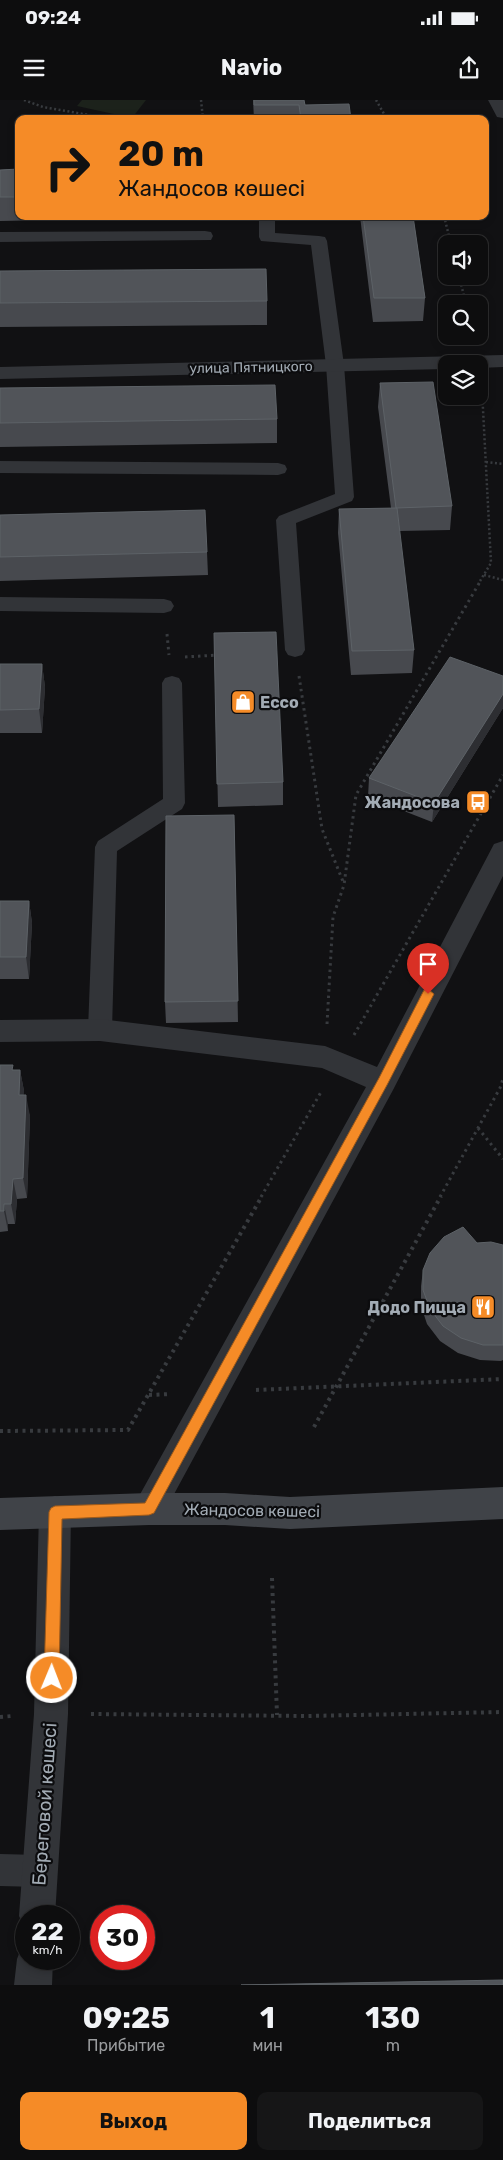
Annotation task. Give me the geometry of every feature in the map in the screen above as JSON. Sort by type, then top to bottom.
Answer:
[{"type":"main road","name":"Жандосов көшесі","points":[[0,1514],[149,1509],[225,1509],[290,1513],[503,1503]]},
{"type":"street","points":[[497,100],[503,113]]},
{"type":"street","name":"улица Пятницкого","points":[[0,373],[503,361]]},
{"type":"street","points":[[149,1509],[383,1082],[493,892],[503,851]]},
{"type":"street","points":[[0,1031],[100,1030],[332,1060],[383,1082]]},
{"type":"street","name":"Береговой көшесі","points":[[37,1905],[51,1714],[55,1512]]},
{"type":"street","points":[[33,1985],[34,1970]]},
{"type":"lane","points":[[267,220],[267,237],[319,242],[335,365],[345,497],[286,520],[295,650]]},
{"type":"lane","points":[[0,237],[205,236]]},
{"type":"lane","points":[[0,467],[278,469]]},
{"type":"lane","points":[[0,604],[164,606]]},
{"type":"lane","points":[[100,1030],[106,847],[174,803],[172,683]]},
{"type":"lane","points":[[0,1870],[39,1871]]},
{"type":"path","points":[[24,100],[43,106],[91,115]]},
{"type":"path","points":[[201,100],[202,115]]},
{"type":"path","points":[[376,100],[385,115]]},
{"type":"path","points":[[445,220],[449,235]]},
{"type":"path","points":[[332,1060],[332,917],[344,885],[356,795],[491,563],[482,405]]},
{"type":"path","points":[[486,462],[503,464]]},
{"type":"path","points":[[484,575],[503,580]]},
{"type":"path","points":[[295,650],[322,829],[344,885]]},
{"type":"path","points":[[172,683],[169,658],[227,654]]},
{"type":"path","points":[[0,1431],[128,1430],[332,1060],[503,775]]},
{"type":"path","points":[[314,1427],[503,1080]]},
{"type":"path","points":[[478,1128],[503,1159]]},
{"type":"path","points":[[336,1386],[503,1379]]},
{"type":"path","points":[[272,1578],[276,1715]]},
{"type":"path","points":[[0,1717],[51,1714],[276,1715],[503,1712]]},
{"type":"shaded area","points":[[82,100],[146,100],[134,115],[118,115],[77,106]]},
{"type":"building","points":[[254,100],[304,100],[305,105],[349,104],[350,115],[300,115],[299,105],[254,105]]},
{"type":"building","points":[[15,169],[15,197],[0,197],[0,170]]},
{"type":"building","points":[[364,220],[414,220],[425,298],[374,298]]},
{"type":"building","points":[[266,269],[267,301],[0,303],[0,271]]},
{"type":"building","points":[[433,382],[452,506],[396,508],[380,383]]},
{"type":"building","points":[[275,385],[277,419],[0,423],[0,388]]},
{"type":"building","points":[[397,508],[414,650],[352,651],[339,509]]},
{"type":"building","points":[[205,510],[207,552],[0,557],[0,515]]},
{"type":"building","points":[[276,632],[283,782],[217,784],[214,633]]},
{"type":"building","points":[[450,657],[503,676],[503,694],[434,803],[369,778]]},
{"type":"building","points":[[0,664],[42,664],[39,709],[0,710]]},
{"type":"building","points":[[234,815],[238,1001],[165,1002],[166,816]]},
{"type":"building","points":[[0,901],[29,901],[26,957],[0,957]]},
{"type":"building","points":[[0,1065],[13,1065],[12,1070],[20,1070],[19,1095],[26,1095],[23,1178],[13,1179],[11,1204],[4,1204],[4,1211],[0,1211]]},
{"type":"building","points":[[463,1227],[477,1243],[491,1242],[503,1245],[503,1345],[483,1345],[461,1338],[443,1326],[430,1309],[423,1290],[423,1270],[430,1253],[444,1237]]},
{"type":"building","points":[[503,1980],[503,1985],[241,1985]]},
{"type":"place","name":"Ecco","points":[[243,702]]},
{"type":"place","name":"Жандосова","points":[[478,802]]},
{"type":"place","name":"Додо Пицца","points":[[483,1307]]},
{"type":"route","points":[[52,1678],[55,1512],[149,1509],[383,1082],[428,994]]}]
